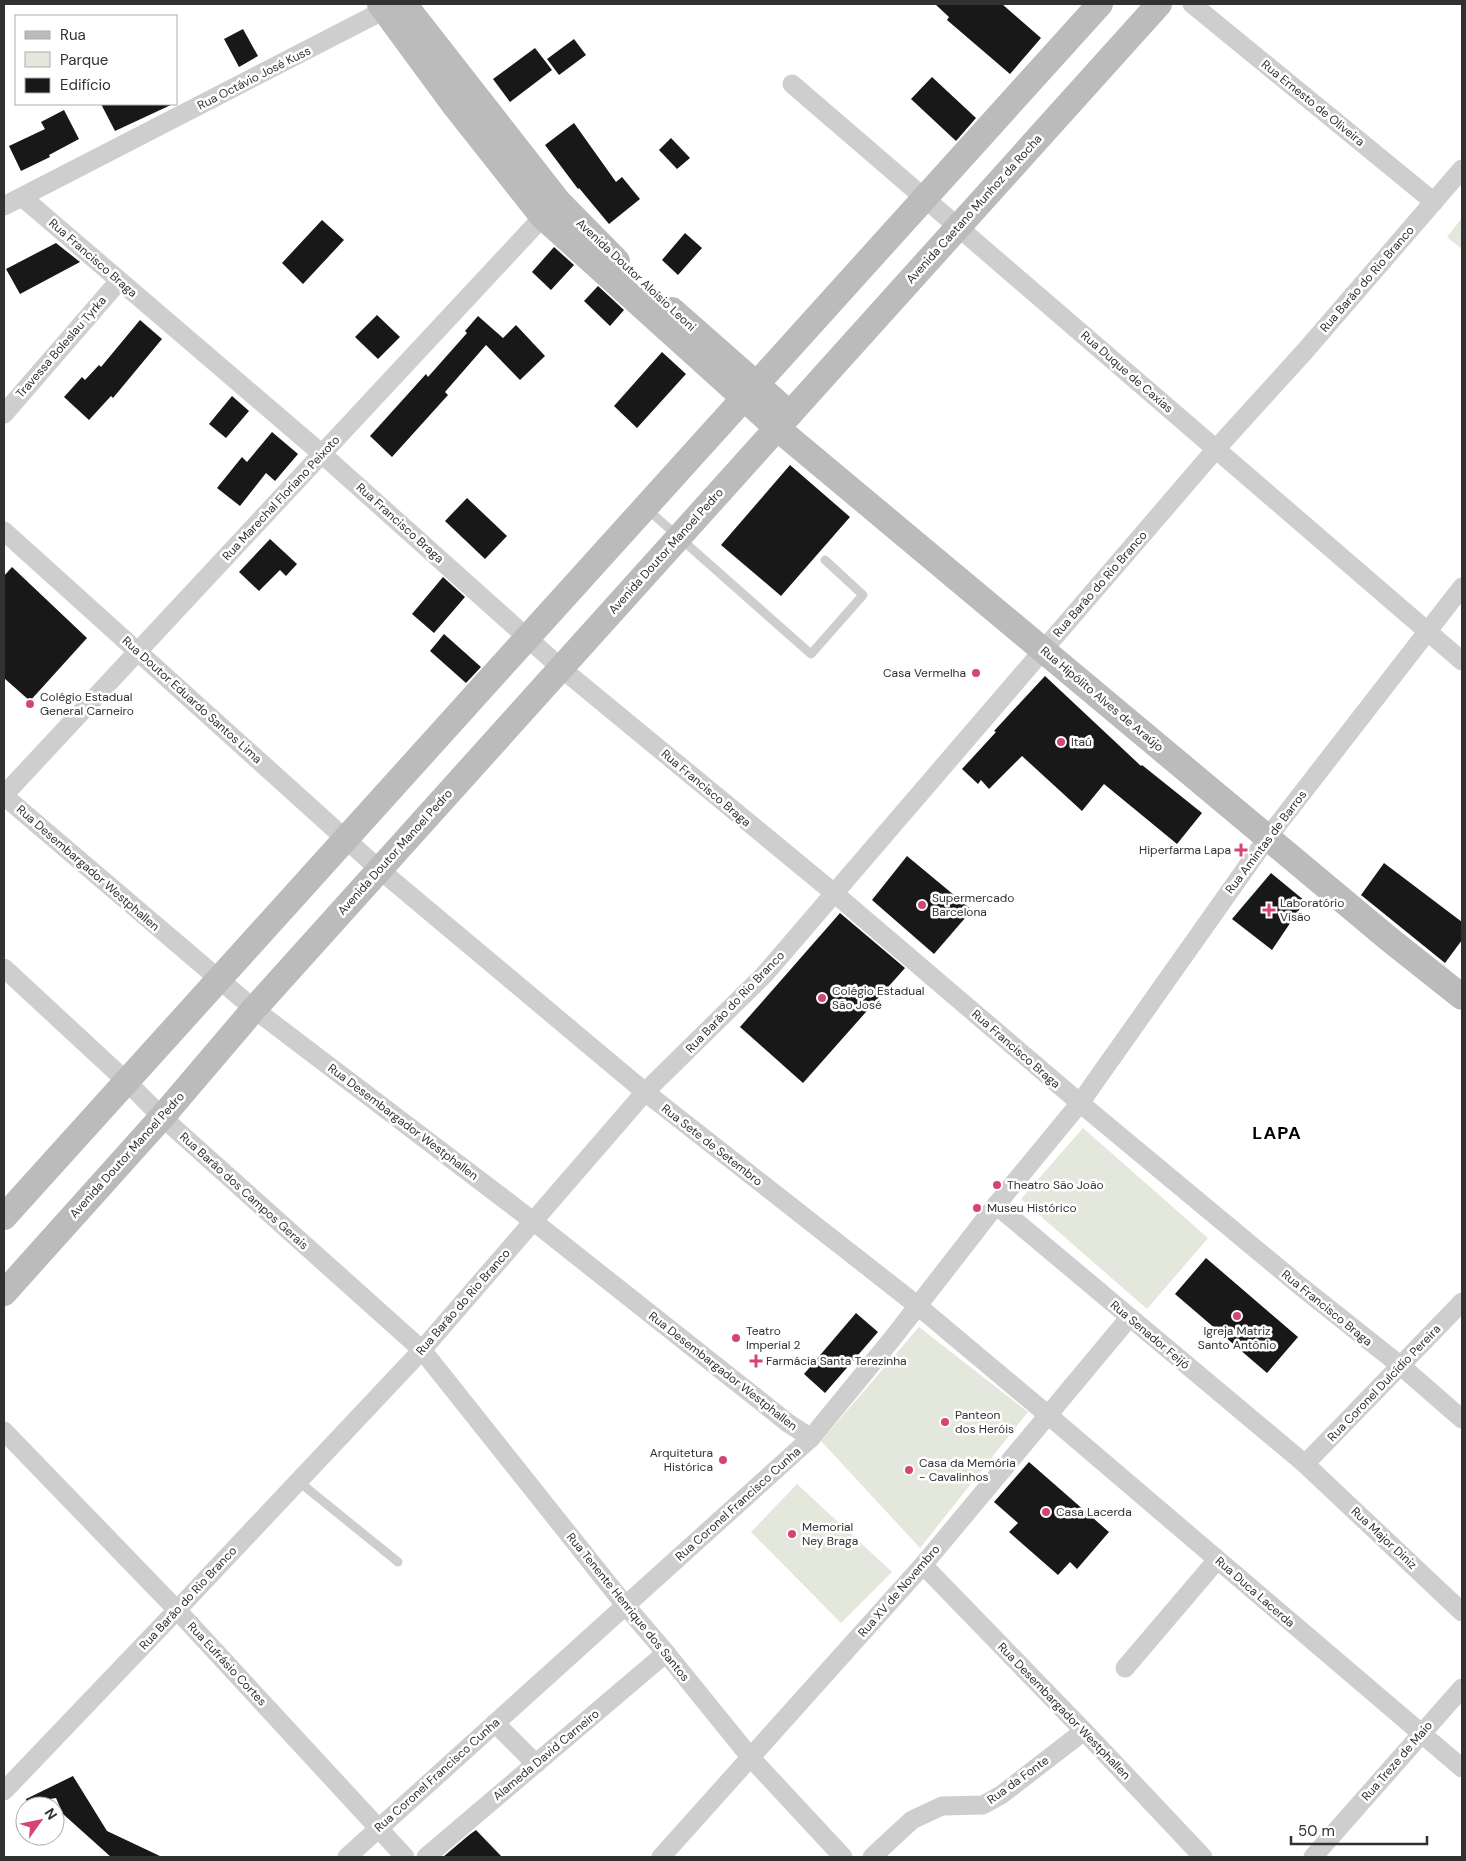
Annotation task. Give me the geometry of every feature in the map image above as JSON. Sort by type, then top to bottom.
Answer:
[{"type":"main road","points":[[4,1217],[1100,4]]},
{"type":"main road","name":"Avenida Caetano Munhoz da Rocha","points":[[784,421],[1159,4]]},
{"type":"main road","name":"Avenida Doutor Aloísio Leoni","points":[[391,5],[455,106],[550,208],[611,255],[750,391],[784,421]]},
{"type":"main road","name":"Avenida Doutor Manoel Pedro","points":[[4,1293],[162,1117],[254,1009],[784,421]]},
{"type":"main road","name":"Rua Hipólito Alves de Araújo","points":[[784,421],[1043,649],[1388,939],[1462,997]]},
{"type":"street","name":"Rua Ernesto de Oliveira","points":[[1192,4],[1434,202]]},
{"type":"street","name":"Rua Octávio José Kuss","points":[[4,206],[391,5]]},
{"type":"street","name":"Rua Duque de Caxias","points":[[792,84],[1462,661]]},
{"type":"street","name":"Rua Barão do Rio Branco","points":[[4,1791],[422,1350],[645,1092],[764,975],[1043,649],[1216,449],[1305,351],[1462,168]]},
{"type":"street","name":"Rua Francisco Braga","points":[[22,197],[322,454],[561,668],[834,893],[1080,1104],[1299,1285],[1401,1366],[1462,1419]]},
{"type":"street","name":"Rua Marechal Floriano Peixoto","points":[[4,795],[550,208]]},
{"type":"street","name":"Travessa Boleslau Tyrka","points":[[4,414],[119,281]]},
{"type":"street","name":"Rua Doutor Eduardo Santos Lima","points":[[4,531],[380,870]]},
{"type":"street","name":"Rua Amintas de Barros","points":[[1080,1104],[1268,838],[1462,587]]},
{"type":"street","name":"Rua Desembargador Westphallen","points":[[4,795],[254,1009],[533,1222],[788,1423],[811,1438]]},
{"type":"street","name":"Rua Sete de Setembro","points":[[380,870],[645,1092],[918,1306],[1048,1415]]},
{"type":"street","name":"Rua Barão dos Campos Gerais","points":[[4,968],[162,1117],[422,1350]]},
{"type":"street","name":"Rua Coronel Francisco Cunha","points":[[347,1857],[811,1438],[918,1306],[996,1205],[1080,1104]]},
{"type":"street","name":"Rua Senador Feijó","points":[[996,1205],[1305,1464]]},
{"type":"street","name":"Rua Coronel Dulcídio Pereira","points":[[1305,1464],[1462,1302]]},
{"type":"street","name":"Rua XV de Novembro","points":[[661,1857],[923,1565],[1129,1318]]},
{"type":"street","name":"Rua Tenente Henrique dos Santos","points":[[422,1350],[625,1605],[751,1758],[843,1857]]},
{"type":"street","name":"Rua Duca Lacerda","points":[[1048,1415],[1462,1768]]},
{"type":"street","name":"Rua Eufrásio Cortes","points":[[4,1431],[177,1610],[405,1857]]},
{"type":"street","name":"Rua Major Diniz","points":[[1305,1464],[1462,1612]]},
{"type":"street","points":[[1125,1668],[1218,1560]]},
{"type":"street","name":"Rua Desembargador Westphallen","points":[[923,1565],[1203,1857]]},
{"type":"street","name":"Alameda David Carneiro","points":[[426,1857],[666,1653]]},
{"type":"street","name":"Rua Treze de Maio","points":[[1313,1857],[1462,1688]]},
{"type":"street","points":[[495,1723],[536,1764]]},
{"type":"street","name":"Rua da Fonte","points":[[872,1857],[912,1820],[942,1806],[983,1805],[1001,1795],[1084,1731]]},
{"type":"lane","points":[[645,507],[811,654],[864,595],[824,560]]},
{"type":"lane","points":[[298,1481],[398,1562]]},
{"type":"green space","points":[[1462,218],[1462,249],[1447,237]]},
{"type":"green space","points":[[1083,1128],[1208,1238],[1147,1309],[1021,1199]]},
{"type":"green space","points":[[919,1327],[1028,1412],[920,1548],[821,1441]]},
{"type":"green space","points":[[797,1484],[892,1572],[841,1623],[751,1532]]},
{"type":"building","points":[[935,4],[1002,4],[1041,38],[1010,74],[947,20],[949,17]]},
{"type":"building","points":[[243,29],[258,56],[239,67],[224,39]]},
{"type":"building","points":[[574,39],[586,55],[559,75],[547,59]]},
{"type":"building","points":[[535,48],[552,70],[510,102],[493,79]]},
{"type":"building","points":[[932,77],[976,118],[956,141],[911,99]]},
{"type":"building","points":[[102,105],[171,105],[115,131]]},
{"type":"building","points":[[64,110],[79,139],[49,155],[50,157],[21,171],[9,146],[45,129],[41,122]]},
{"type":"building","points":[[574,123],[616,182],[622,177],[640,199],[609,224],[578,189],[545,145]]},
{"type":"building","points":[[671,138],[690,158],[677,169],[659,150]]},
{"type":"building","points":[[322,220],[344,240],[303,284],[282,263]]},
{"type":"building","points":[[685,233],[702,248],[678,275],[662,260]]},
{"type":"building","points":[[56,243],[80,262],[20,294],[6,269]]},
{"type":"building","points":[[554,247],[574,265],[551,290],[532,272]]},
{"type":"building","points":[[598,286],[624,310],[610,326],[584,301]]},
{"type":"building","points":[[377,315],[400,337],[378,359],[355,337]]},
{"type":"building","points":[[478,316],[503,338],[516,325],[545,356],[520,380],[486,345],[445,392],[448,395],[392,457],[370,436],[426,374],[428,377],[467,333],[465,331]]},
{"type":"building","points":[[140,320],[162,339],[113,398],[111,396],[89,420],[64,397],[82,377],[85,380],[99,365],[101,367]]},
{"type":"building","points":[[662,352],[686,374],[637,428],[614,406]]},
{"type":"building","points":[[232,396],[249,411],[226,438],[209,424]]},
{"type":"building","points":[[272,432],[298,454],[275,481],[266,473],[240,506],[217,488],[242,457],[247,462]]},
{"type":"building","points":[[790,465],[850,517],[781,596],[721,545]]},
{"type":"building","points":[[467,498],[507,536],[485,559],[445,521]]},
{"type":"building","points":[[270,539],[297,564],[286,576],[280,570],[259,591],[239,572]]},
{"type":"building","points":[[12,567],[87,638],[30,701],[4,678],[4,576]]},
{"type":"building","points":[[443,577],[465,597],[434,633],[412,614]]},
{"type":"building","points":[[444,634],[481,667],[466,683],[430,651]]},
{"type":"building","name":"Itaú","points":[[1045,676],[1141,766],[1202,813],[1177,844],[1104,784],[1082,811],[1022,756],[989,789],[981,780],[978,784],[962,769]]},
{"type":"building","name":"Supermercado Barcelona","points":[[907,856],[972,910],[934,954],[872,900]]},
{"type":"building","points":[[1384,863],[1462,922],[1462,940],[1445,963],[1361,895]]},
{"type":"building","name":"Laboratório Visão","points":[[1271,873],[1305,901],[1272,950],[1232,919]]},
{"type":"building","name":"Colégio Estadual São José","points":[[840,913],[905,968],[803,1083],[740,1027]]},
{"type":"building","name":"Igreja Matriz Santo Antônio","points":[[1206,1258],[1298,1337],[1267,1373],[1175,1294]]},
{"type":"building","points":[[856,1313],[878,1332],[825,1393],[804,1374]]},
{"type":"building","name":"Casa Lacerda","points":[[1029,1462],[1109,1532],[1077,1569],[1070,1562],[1058,1575],[1009,1532],[1018,1523],[994,1502]]},
{"type":"building","points":[[73,1776],[107,1831],[162,1857],[111,1857],[65,1816],[65,1796],[32,1796]]},
{"type":"building","points":[[476,1830],[502,1857],[443,1857],[469,1835]]},
{"type":"place","name":"Casa Vermelha","points":[[976,673]]},
{"type":"place","name":"Colégio Estadual General Carneiro","points":[[30,704]]},
{"type":"place","name":"Itaú","points":[[1061,742]]},
{"type":"place","name":"Hiperfarma Lapa","points":[[1241,850]]},
{"type":"place","name":"Supermercado Barcelona","points":[[922,905]]},
{"type":"place","name":"Laboratório Visão","points":[[1269,910]]},
{"type":"place","name":"Colégio Estadual São José","points":[[822,998]]},
{"type":"place","name":"Theatro São João","points":[[997,1185]]},
{"type":"place","name":"Museu Histórico","points":[[977,1208]]},
{"type":"place","name":"Igreja Matriz Santo Antônio","points":[[1237,1316]]},
{"type":"place","name":"Teatro Imperial 2","points":[[736,1338]]},
{"type":"place","name":"Farmácia Santa Terezinha","points":[[756,1361]]},
{"type":"place","name":"Panteon dos Heróis","points":[[945,1422]]},
{"type":"place","name":"Arquitetura Histórica","points":[[723,1460]]},
{"type":"place","name":"Casa da Memória - Cavalinhos","points":[[909,1470]]},
{"type":"place","name":"Casa Lacerda","points":[[1046,1512]]},
{"type":"place","name":"Memorial Ney Braga","points":[[792,1534]]},
{"type":"district","name":"LAPA","points":[[1277,1133]]}]
